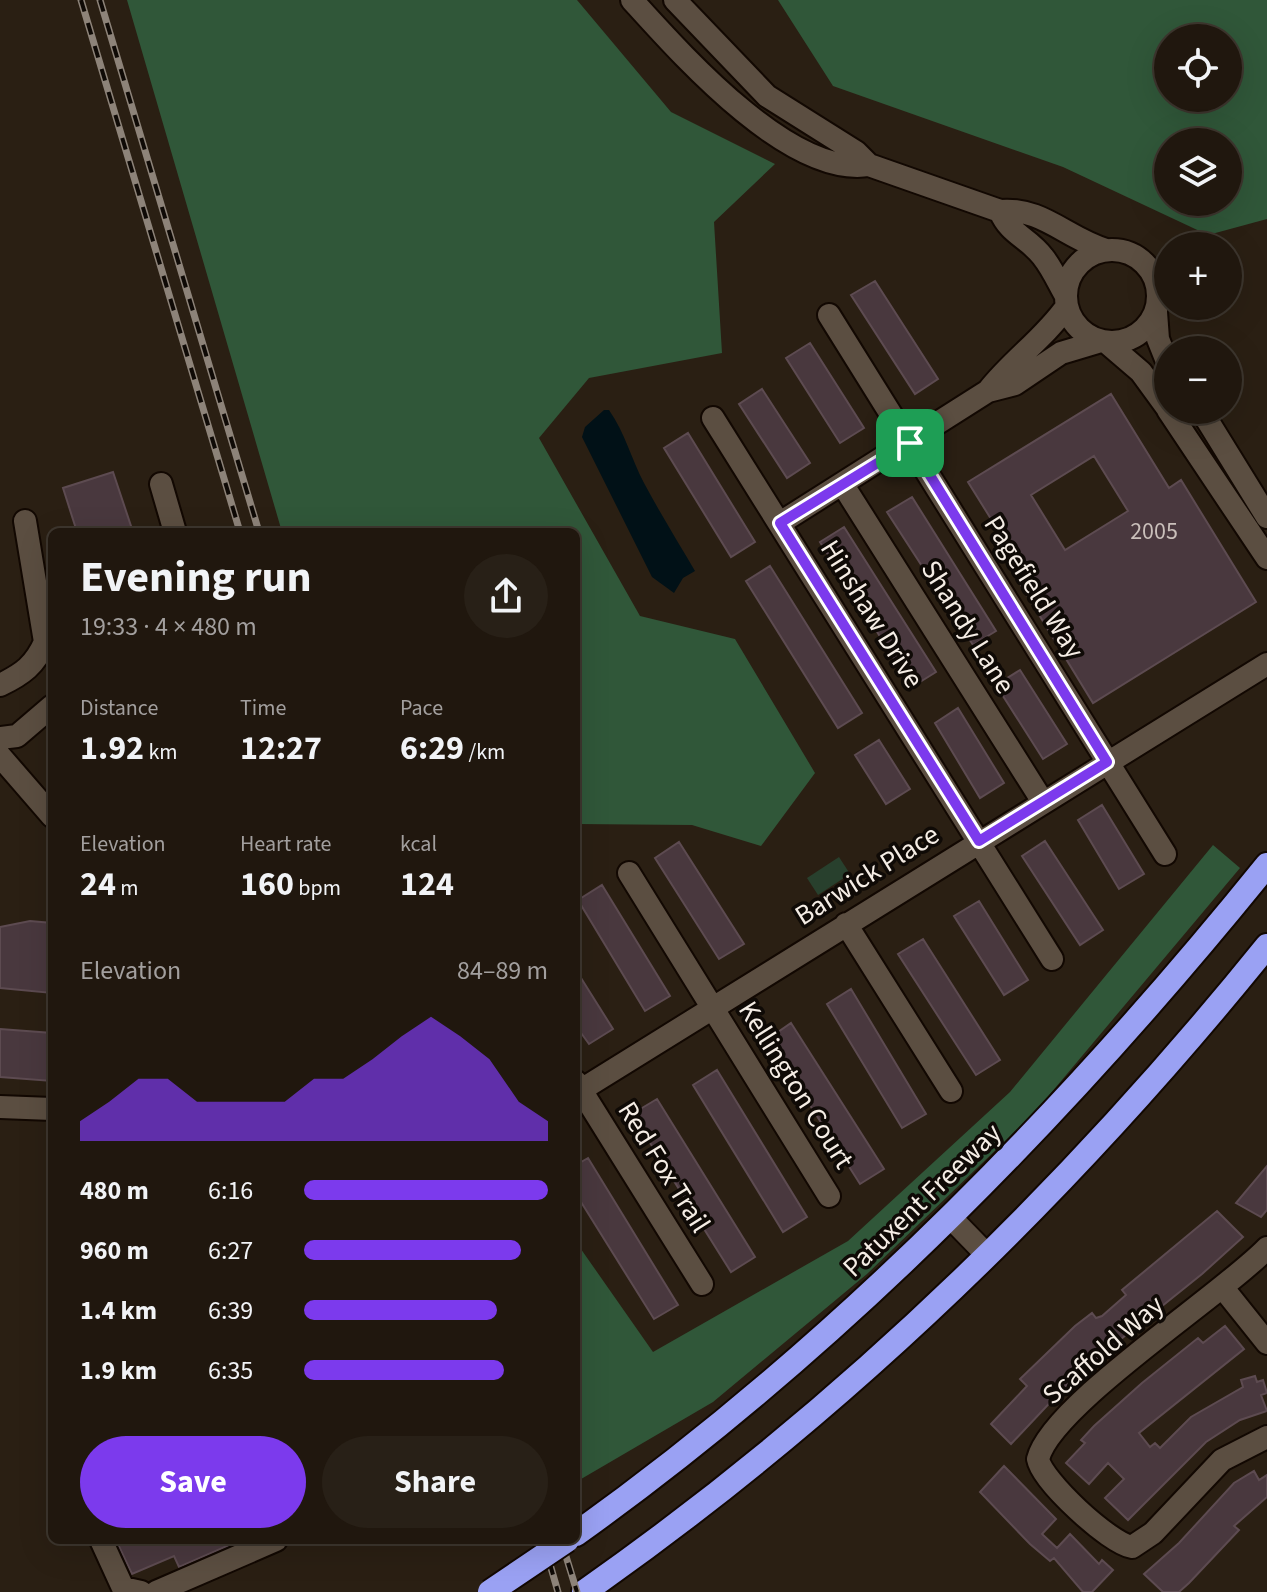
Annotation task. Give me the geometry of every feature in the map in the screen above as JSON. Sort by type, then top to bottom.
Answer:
[{"type":"highway","name":"Patuxent Freeway","points":[[580,1531],[791,1365],[950,1217],[1131,1028],[1267,865]]},
{"type":"highway","points":[[584,1592],[639,1553],[824,1405],[987,1255],[1157,1075],[1267,946]]},
{"type":"highway","points":[[490,1592],[561,1544]]},
{"type":"street","points":[[632,0],[684,57],[734,105],[778,136],[846,169],[869,165]]},
{"type":"street","points":[[675,0],[717,48],[767,96],[856,152],[869,165],[1000,211],[1021,209],[1035,213],[1079,242],[1121,251],[1145,264],[1154,280]]},
{"type":"street","points":[[1000,211],[1007,228],[1029,241],[1045,258],[1076,325],[1103,341],[1141,372],[1154,390]]},
{"type":"street","points":[[988,391],[1002,372],[1043,337],[1066,301],[1068,283],[1082,261],[1106,250]]},
{"type":"street","name":"Pagefield Way","points":[[829,315],[1165,854]]},
{"type":"street","points":[[780,523],[988,391],[1015,384],[1061,353],[1103,341],[1129,339],[1140,333],[1154,315]]},
{"type":"street","name":"Hinshaw Drive","points":[[713,418],[1052,959]]},
{"type":"street","points":[[1177,424],[1267,558]]},
{"type":"street","points":[[1210,424],[1267,517]]},
{"type":"street","points":[[161,484],[174,528]]},
{"type":"street","name":"Shandy Lane","points":[[843,485],[1043,802]]},
{"type":"street","points":[[0,685],[23,674],[37,659],[45,642],[25,521]]},
{"type":"street","name":"Barwick Place","points":[[580,1085],[1267,664]]},
{"type":"street","points":[[0,738],[17,736],[48,709]]},
{"type":"street","points":[[0,756],[48,811]]},
{"type":"street","name":"Kellington Court","points":[[629,873],[829,1196]]},
{"type":"street","points":[[846,924],[951,1091]]},
{"type":"street","name":"Red Fox Trail","points":[[580,1089],[702,1284]]},
{"type":"street","points":[[0,1107],[48,1109]]},
{"type":"street","points":[[950,1217],[987,1255]]},
{"type":"street","name":"Scaffold Way","points":[[1267,1248],[1223,1288],[1091,1393],[1040,1450],[1040,1468],[1113,1539],[1132,1547],[1153,1533],[1222,1460],[1267,1437]]},
{"type":"street","points":[[1223,1288],[1267,1343]]},
{"type":"street","points":[[103,1544],[123,1588],[141,1592]]},
{"type":"street","points":[[156,1592],[267,1544]]},
{"type":"green space","points":[[127,0],[577,0],[671,112],[775,164],[714,222],[722,353],[589,378],[539,438],[640,616],[735,639],[815,773],[761,846],[692,825],[580,824],[580,528],[281,528]]},
{"type":"green space","points":[[778,0],[1267,0],[1267,219],[1219,232],[1202,232],[1167,216],[1242,216],[1242,128],[1154,128],[1154,210],[1063,167],[833,86]]},
{"type":"green space","points":[[1213,845],[1240,868],[1035,1112],[867,1274],[713,1402],[580,1480],[580,1248],[653,1352],[848,1241],[1010,1092]]},
{"type":"green space","points":[[839,857],[850,874],[818,895],[807,878]]},
{"type":"shaded area","points":[[604,410],[609,410],[615,419],[644,483],[695,571],[683,578],[674,593],[652,577],[582,437],[585,427]]},
{"type":"building","points":[[875,281],[938,379],[915,394],[851,295]]},
{"type":"building","points":[[810,343],[864,428],[840,443],[786,358]]},
{"type":"building","points":[[762,389],[810,463],[787,478],[739,404]]},
{"type":"building","points":[[1111,394],[1169,488],[1181,480],[1256,602],[1093,703],[1016,577],[1024,572],[968,482]],"holes":[[[1094,456],[1128,511],[1065,550],[1031,495]]]},
{"type":"building","points":[[688,433],[755,542],[731,557],[664,448]]},
{"type":"building","points":[[113,472],[132,528],[76,528],[63,488]]},
{"type":"building","points":[[912,497],[996,631],[973,645],[887,512]]},
{"type":"building","points":[[844,527],[936,672],[912,687],[820,542]]},
{"type":"building","points":[[770,566],[862,713],[838,728],[746,581]]},
{"type":"building","points":[[1020,670],[1067,744],[1043,759],[996,685]]},
{"type":"building","points":[[958,708],[1004,783],[980,798],[935,723]]},
{"type":"building","points":[[879,740],[910,789],[886,804],[855,755]]},
{"type":"building","points":[[1102,805],[1144,874],[1119,889],[1078,820]]},
{"type":"building","points":[[1045,841],[1103,930],[1080,945],[1022,856]]},
{"type":"building","points":[[679,842],[744,944],[719,959],[655,858]]},
{"type":"building","points":[[602,885],[670,996],[645,1011],[580,899]]},
{"type":"building","points":[[979,901],[1028,980],[1004,995],[954,916]]},
{"type":"building","points":[[30,921],[48,923],[48,993],[0,988],[0,927]]},
{"type":"building","points":[[923,939],[1000,1060],[976,1075],[898,954]]},
{"type":"building","points":[[580,976],[613,1029],[589,1044],[580,1032]]},
{"type":"building","points":[[851,989],[926,1114],[902,1128],[827,1004]]},
{"type":"building","points":[[791,1023],[884,1169],[860,1184],[768,1039]]},
{"type":"building","points":[[0,1029],[48,1033],[48,1081],[0,1077]]},
{"type":"building","points":[[717,1070],[807,1217],[783,1232],[693,1085]]},
{"type":"building","points":[[657,1099],[755,1257],[731,1272],[632,1114]]},
{"type":"building","points":[[588,1158],[678,1305],[654,1319],[580,1200],[580,1163]]},
{"type":"building","points":[[1267,1166],[1267,1210],[1261,1217],[1236,1203]]},
{"type":"building","points":[[1217,1211],[1243,1237],[1075,1376],[1011,1444],[991,1424],[1027,1386],[1020,1379],[1075,1326],[1092,1313],[1096,1318],[1102,1316],[1126,1295],[1122,1290]]},
{"type":"building","points":[[1225,1326],[1244,1349],[1139,1433],[1150,1447],[1155,1443],[1160,1448],[1191,1417],[1243,1387],[1241,1380],[1255,1376],[1257,1382],[1263,1380],[1267,1393],[1261,1395],[1267,1411],[1240,1420],[1206,1442],[1128,1520],[1105,1498],[1124,1479],[1108,1463],[1089,1484],[1066,1463],[1085,1443],[1081,1440],[1094,1426],[1142,1383],[1198,1338],[1203,1343]]},
{"type":"building","points":[[1004,1466],[1056,1519],[1042,1534],[1057,1548],[1070,1534],[1099,1564],[1102,1560],[1113,1570],[1092,1592],[1083,1592],[1054,1558],[1050,1561],[1030,1544],[980,1492]]},
{"type":"building","points":[[1254,1471],[1259,1480],[1267,1475],[1267,1497],[1234,1526],[1239,1530],[1189,1583],[1179,1592],[1163,1592],[1144,1574],[1179,1543],[1234,1483]]},
{"type":"building","points":[[118,1544],[232,1544],[179,1567],[174,1556],[132,1574]]},
{"type":"railway","points":[[81,0],[239,528]]},
{"type":"railway","points":[[100,0],[258,528]]},
{"type":"railway","points":[[544,1544],[558,1592]]},
{"type":"railway","points":[[562,1544],[577,1592]]},
{"type":"route","points":[[910,443],[1107,762],[979,841],[780,523],[910,443]]}]
